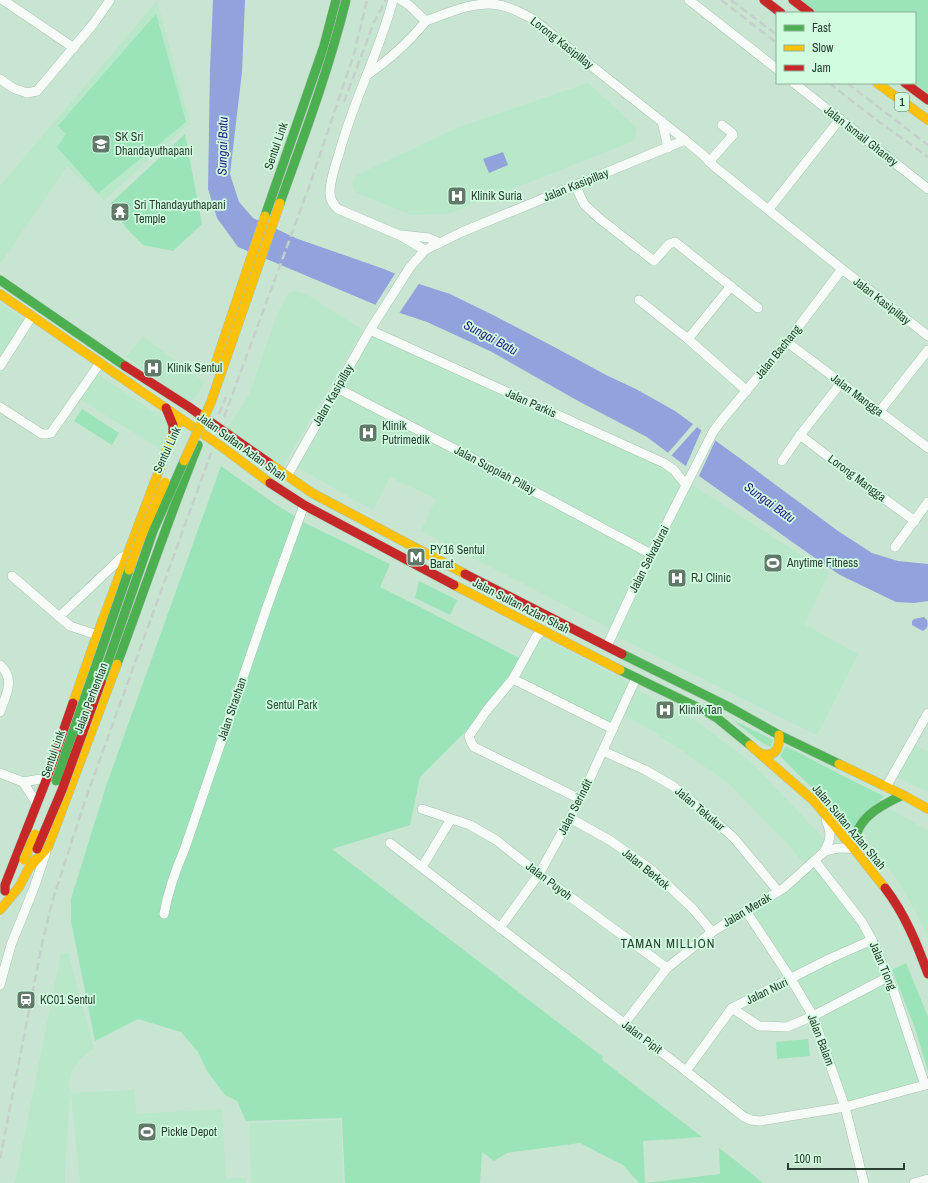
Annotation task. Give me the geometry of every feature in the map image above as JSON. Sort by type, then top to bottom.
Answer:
[{"type":"main road","name":"Sentul Link","points":[[27,863],[147,521],[195,420],[209,383],[322,52],[336,0]]},
{"type":"main road","name":"Sentul Link","points":[[27,863],[38,849],[62,790],[105,672],[153,531],[211,402],[326,72],[346,0]]},
{"type":"main road","points":[[764,0],[780,12]]},
{"type":"main road","points":[[793,0],[809,12]]},
{"type":"main road","name":"1","points":[[877,84],[928,120]]},
{"type":"main road","name":"1","points":[[906,84],[928,100]]},
{"type":"main road","name":"Jalan Sultan Azlan Shah","points":[[0,280],[119,362],[189,407],[312,493],[494,590],[729,707],[780,736],[903,795],[928,809]]},
{"type":"main road","name":"Jalan Sultan Azlan Shah","points":[[0,294],[222,446],[268,482],[304,505],[481,600],[707,712],[736,732],[814,801],[854,849],[890,895],[913,935],[928,974]]},
{"type":"main road","name":"Jalan Perhentian","points":[[2,894],[47,778],[97,635],[173,432],[189,407]]},
{"type":"main road","points":[[166,408],[173,425],[173,432]]},
{"type":"main road","name":"Jalan Perhentian","points":[[48,847],[153,567],[174,505],[208,421]]},
{"type":"main road","points":[[198,445],[203,442],[207,442],[222,446]]},
{"type":"main road","points":[[150,495],[155,503],[160,507],[168,508],[174,505]]},
{"type":"main road","points":[[128,555],[133,553],[142,553],[153,567]]},
{"type":"main road","points":[[607,646],[606,650],[608,655],[614,661],[680,694],[707,712]]},
{"type":"main road","points":[[760,752],[766,755],[772,754],[779,748],[780,736]]},
{"type":"main road","points":[[854,849],[854,840],[857,830],[861,824],[880,807],[903,795]]},
{"type":"main road","points":[[2,894],[27,863],[48,847]]},
{"type":"main road","points":[[0,910],[12,898],[27,863]]},
{"type":"street","points":[[3,0],[74,48]]},
{"type":"street","points":[[0,79],[13,88],[27,93],[37,90],[74,48],[110,0]]},
{"type":"street","points":[[393,0],[382,37],[345,133],[331,182],[331,200],[338,209],[399,235],[425,250]]},
{"type":"street","points":[[401,0],[410,4],[426,21]]},
{"type":"street","points":[[689,0],[776,68]]},
{"type":"street","name":"Lorong Kasipillay","points":[[367,75],[395,54],[426,21],[460,9],[489,3],[500,5],[511,8],[531,18],[685,140]]},
{"type":"street","name":"Jalan Ismail Ghaney","points":[[795,84],[928,189]]},
{"type":"street","points":[[769,209],[840,119]]},
{"type":"street","points":[[662,121],[668,148]]},
{"type":"street","points":[[709,162],[733,135],[722,125]]},
{"type":"street","name":"Jalan Kasipillay","points":[[287,476],[373,326],[410,267],[425,250],[462,232],[685,140],[715,167],[928,336]]},
{"type":"street","points":[[576,186],[584,204],[600,219],[654,261],[669,244],[675,242],[758,308]]},
{"type":"street","points":[[399,235],[429,238],[440,243]]},
{"type":"street","name":"Jalan Bachang","points":[[693,474],[713,432],[787,342],[842,269]]},
{"type":"street","points":[[688,339],[731,286]]},
{"type":"street","points":[[639,300],[688,339],[713,363],[747,391]]},
{"type":"street","points":[[0,366],[32,316]]},
{"type":"street","name":"Jalan Parkis","points":[[373,326],[664,463],[674,470],[686,485]]},
{"type":"street","name":"Jalan Mangga","points":[[787,342],[928,448]]},
{"type":"street","points":[[879,412],[928,350]]},
{"type":"street","points":[[0,407],[42,434],[51,433],[100,363]]},
{"type":"street","points":[[782,462],[800,435],[841,383]]},
{"type":"street","name":"Jalan Suppiah Pillay","points":[[337,388],[651,554]]},
{"type":"street","name":"Lorong Mangga","points":[[800,435],[914,520]]},
{"type":"street","name":"Jalan Selvadurai","points":[[607,646],[651,554],[693,474]]},
{"type":"street","points":[[895,547],[928,502]]},
{"type":"street","name":"Jalan Strachan","points":[[164,914],[166,900],[178,862],[185,848],[267,607],[304,505]]},
{"type":"street","points":[[59,617],[122,557],[128,555]]},
{"type":"street","points":[[12,576],[70,626],[97,635]]},
{"type":"street","points":[[542,631],[536,637],[513,679],[487,710],[470,736],[471,742],[474,747],[580,799]]},
{"type":"street","points":[[0,664],[4,668],[9,678],[9,686],[0,712]]},
{"type":"street","name":"Jalan Serindit","points":[[500,928],[539,874],[570,818],[636,678]]},
{"type":"street","points":[[513,679],[613,729]]},
{"type":"street","points":[[886,787],[928,713]]},
{"type":"street","name":"Jalan Tekukur","points":[[603,750],[645,770],[673,786],[734,838],[778,892]]},
{"type":"street","points":[[0,773],[23,782],[47,778]]},
{"type":"street","points":[[23,782],[37,804]]},
{"type":"street","name":"Jalan Puyoh","points":[[422,809],[470,825],[496,840],[539,874],[667,968]]},
{"type":"street","points":[[823,811],[830,834],[830,842],[824,852]]},
{"type":"street","name":"Jalan Berkok","points":[[570,818],[611,841],[653,871],[694,910],[712,932]]},
{"type":"street","points":[[422,867],[451,819]]},
{"type":"street","name":"Jalan Pipit","points":[[390,843],[744,1117],[751,1120],[760,1121],[845,1107],[926,1085]]},
{"type":"street","name":"Jalan Perhentian","points":[[0,985],[10,945],[34,888],[48,847]]},
{"type":"street","name":"Jalan Merak","points":[[624,1024],[667,968],[712,932],[778,892],[824,852],[830,849],[843,847],[854,849]]},
{"type":"street","name":"Jalan Tiong","points":[[815,860],[862,922],[872,940],[894,992],[926,1085]]},
{"type":"street","name":"Jalan Balam","points":[[746,911],[792,979],[812,1016],[845,1107],[864,1183]]},
{"type":"street","name":"Jalan Nuri","points":[[686,1072],[732,1008],[872,940]]},
{"type":"street","points":[[732,1008],[759,1026],[787,1027],[812,1016],[888,977]]},
{"type":"street","points":[[914,1183],[928,1179]]},
{"type":"shaded area","name":"SK Sri Dhandayuthapani","points":[[157,1],[190,123],[104,200],[67,166],[0,264],[0,186]]},
{"type":"shaded area","points":[[588,83],[637,128],[634,141],[448,214],[411,215],[355,192],[352,183],[357,175],[459,127]]},
{"type":"shaded area","points":[[294,291],[306,294],[363,330],[282,467],[227,429],[249,395],[277,315],[287,295]]},
{"type":"shaded area","points":[[0,303],[26,321],[0,362]]},
{"type":"shaded area","points":[[372,333],[663,466],[672,473],[681,486],[611,629],[421,531],[436,499],[390,477],[373,510],[295,466]]},
{"type":"shaded area","points":[[143,337],[205,382],[191,403],[126,357]]},
{"type":"shaded area","points":[[96,373],[169,422],[162,450],[78,398]]},
{"type":"shaded area","points":[[692,485],[829,573],[804,624],[858,654],[817,735],[616,636]]},
{"type":"shaded area","points":[[544,638],[630,683],[611,725],[513,676],[534,639]]},
{"type":"shaded area","points":[[634,688],[698,722],[753,764],[826,841],[804,864],[789,845],[726,781],[654,732],[622,714]]},
{"type":"shaded area","points":[[913,744],[928,752],[928,792],[895,776]]},
{"type":"shaded area","points":[[882,809],[894,811],[928,831],[928,935],[902,887],[867,838],[864,830]]},
{"type":"shaded area","points":[[815,865],[859,923],[892,994],[921,1083],[848,1103],[813,1011],[751,913]]},
{"type":"shaded area","points":[[68,953],[94,1048],[79,1060],[72,1070],[69,1084],[70,1090],[65,1183],[15,1183],[61,954]]},
{"type":"shaded area","points":[[134,1090],[136,1114],[222,1109],[226,1178],[246,1178],[246,1183],[80,1183],[71,1093]]},
{"type":"shaded area","points":[[341,1120],[343,1183],[251,1183],[249,1123]]},
{"type":"green space","points":[[801,0],[928,0],[928,94],[916,84],[916,12],[817,12]]},
{"type":"green space","name":"SK Sri Dhandayuthapani","points":[[156,14],[186,122],[98,193],[57,147],[66,134],[58,126]]},
{"type":"green space","points":[[185,134],[202,224],[173,251],[143,245],[126,228],[111,203]]},
{"type":"green space","points":[[82,409],[119,433],[112,445],[74,421]]},
{"type":"green space","name":"Sentul Park","points":[[221,466],[275,504],[309,525],[390,564],[380,587],[521,659],[510,676],[464,733],[420,777],[410,825],[332,849],[603,1057],[602,1060],[702,1137],[643,1141],[645,1183],[639,1183],[623,1165],[580,1143],[507,1153],[494,1161],[482,1152],[480,1183],[345,1183],[342,1118],[246,1121],[237,1101],[225,1095],[207,1071],[198,1052],[181,1032],[138,1019],[95,1041],[71,921],[71,899],[106,786]]},
{"type":"green space","points":[[419,581],[457,600],[450,615],[415,598]]},
{"type":"green space","points":[[733,720],[773,740],[771,747],[757,739]]},
{"type":"green space","points":[[786,746],[884,796],[850,833],[814,790],[780,756]]},
{"type":"green space","points":[[906,963],[928,1017],[928,1071],[914,1025],[892,970]]},
{"type":"green space","points":[[808,1039],[810,1056],[777,1059],[776,1042]]},
{"type":"green space","points":[[719,1148],[763,1183],[645,1183],[720,1174]]},
{"type":"water","name":"Sungai Batu","points":[[213,0],[245,0],[242,72],[230,174],[239,202],[253,218],[298,239],[450,294],[636,389],[675,411],[838,531],[872,553],[898,561],[928,564],[928,601],[914,603],[896,602],[840,575],[699,476],[647,437],[580,402],[490,351],[427,322],[376,305],[238,247],[217,218],[208,189]]},
{"type":"water","points":[[503,152],[508,165],[489,173],[483,159]]},
{"type":"water","points":[[924,617],[927,620],[927,628],[923,631],[912,625],[912,621],[914,619]]},
{"type":"pier","points":[[396,272],[420,282],[398,315],[374,307]]},
{"type":"pier","points":[[694,423],[698,426],[670,457],[667,454]]},
{"type":"pier","points":[[702,429],[716,439],[698,478],[685,468]]},
{"type":"railway","points":[[224,417],[309,187],[354,54],[367,0]]},
{"type":"railway","points":[[344,102],[374,22],[386,0]]},
{"type":"railway","points":[[721,0],[776,42]]},
{"type":"railway","points":[[731,0],[776,34]]},
{"type":"railway","points":[[830,84],[928,157]]},
{"type":"railway","points":[[848,84],[928,145]]},
{"type":"railway","points":[[219,414],[226,397]]},
{"type":"railway","points":[[0,1159],[42,944],[52,902],[87,795],[211,453]]},
{"type":"traffic: fast","points":[[265,216],[324,46],[336,0]]},
{"type":"traffic: fast","points":[[280,203],[324,77],[346,0]]},
{"type":"traffic: fast","points":[[0,280],[125,366]]},
{"type":"traffic: fast","points":[[117,664],[198,445]]},
{"type":"traffic: fast","points":[[101,682],[153,531],[184,461]]},
{"type":"traffic: fast","points":[[56,781],[129,570]]},
{"type":"traffic: fast","points":[[622,654],[729,707],[779,735],[839,764]]},
{"type":"traffic: fast","points":[[620,670],[707,712],[717,718],[750,745]]},
{"type":"traffic: fast","points":[[854,849],[858,829],[863,822],[877,809],[903,795]]},
{"type":"traffic: slow","points":[[878,84],[928,120]]},
{"type":"traffic: slow","points":[[184,461],[211,402],[280,203]]},
{"type":"traffic: slow","points":[[216,362],[265,216]]},
{"type":"traffic: slow","points":[[0,294],[222,447],[270,483]]},
{"type":"traffic: slow","points":[[73,703],[172,436],[178,425]]},
{"type":"traffic: slow","points":[[269,463],[312,493],[465,574]]},
{"type":"traffic: slow","points":[[129,570],[140,539],[165,482]]},
{"type":"traffic: slow","points":[[454,585],[620,670]]},
{"type":"traffic: slow","points":[[30,867],[48,847],[117,664]]},
{"type":"traffic: slow","points":[[760,753],[769,754],[776,751],[779,744],[779,735]]},
{"type":"traffic: slow","points":[[750,745],[814,801],[885,888]]},
{"type":"traffic: slow","points":[[839,764],[903,795],[928,809]]},
{"type":"traffic: slow","points":[[24,860],[35,834]]},
{"type":"traffic: slow","points":[[0,910],[19,887],[33,860]]},
{"type":"traffic: jam","points":[[764,0],[780,12]]},
{"type":"traffic: jam","points":[[793,0],[809,12]]},
{"type":"traffic: jam","points":[[906,84],[928,100]]},
{"type":"traffic: jam","points":[[125,366],[189,407],[269,463]]},
{"type":"traffic: jam","points":[[166,408],[173,425],[173,432]]},
{"type":"traffic: jam","points":[[270,483],[304,505],[454,585]]},
{"type":"traffic: jam","points":[[465,574],[622,654]]},
{"type":"traffic: jam","points":[[37,849],[62,790],[101,682]]},
{"type":"traffic: jam","points":[[5,891],[5,885],[47,778],[73,703]]},
{"type":"traffic: jam","points":[[885,888],[899,908],[915,940],[928,974]]},
{"type":"place","name":"SK Sri Dhandayuthapani","points":[[101,144]]},
{"type":"place","name":"Klinik Suria","points":[[457,196]]},
{"type":"place","name":"Sri Thandayuthapani Temple","points":[[120,212]]},
{"type":"place","name":"Klinik Sentul","points":[[153,368]]},
{"type":"place","name":"Klinik Putrimedik","points":[[368,433]]},
{"type":"place","name":"PY16 Sentul Barat","points":[[416,557]]},
{"type":"place","name":"Anytime Fitness","points":[[773,563]]},
{"type":"place","name":"RJ Clinic","points":[[677,578]]},
{"type":"place","name":"Klinik Tan","points":[[665,710]]},
{"type":"place","name":"KC01 Sentul","points":[[26,1000]]},
{"type":"place","name":"Pickle Depot","points":[[147,1132]]},
{"type":"district","name":"TAMAN MILLION","points":[[668,943]]}]
